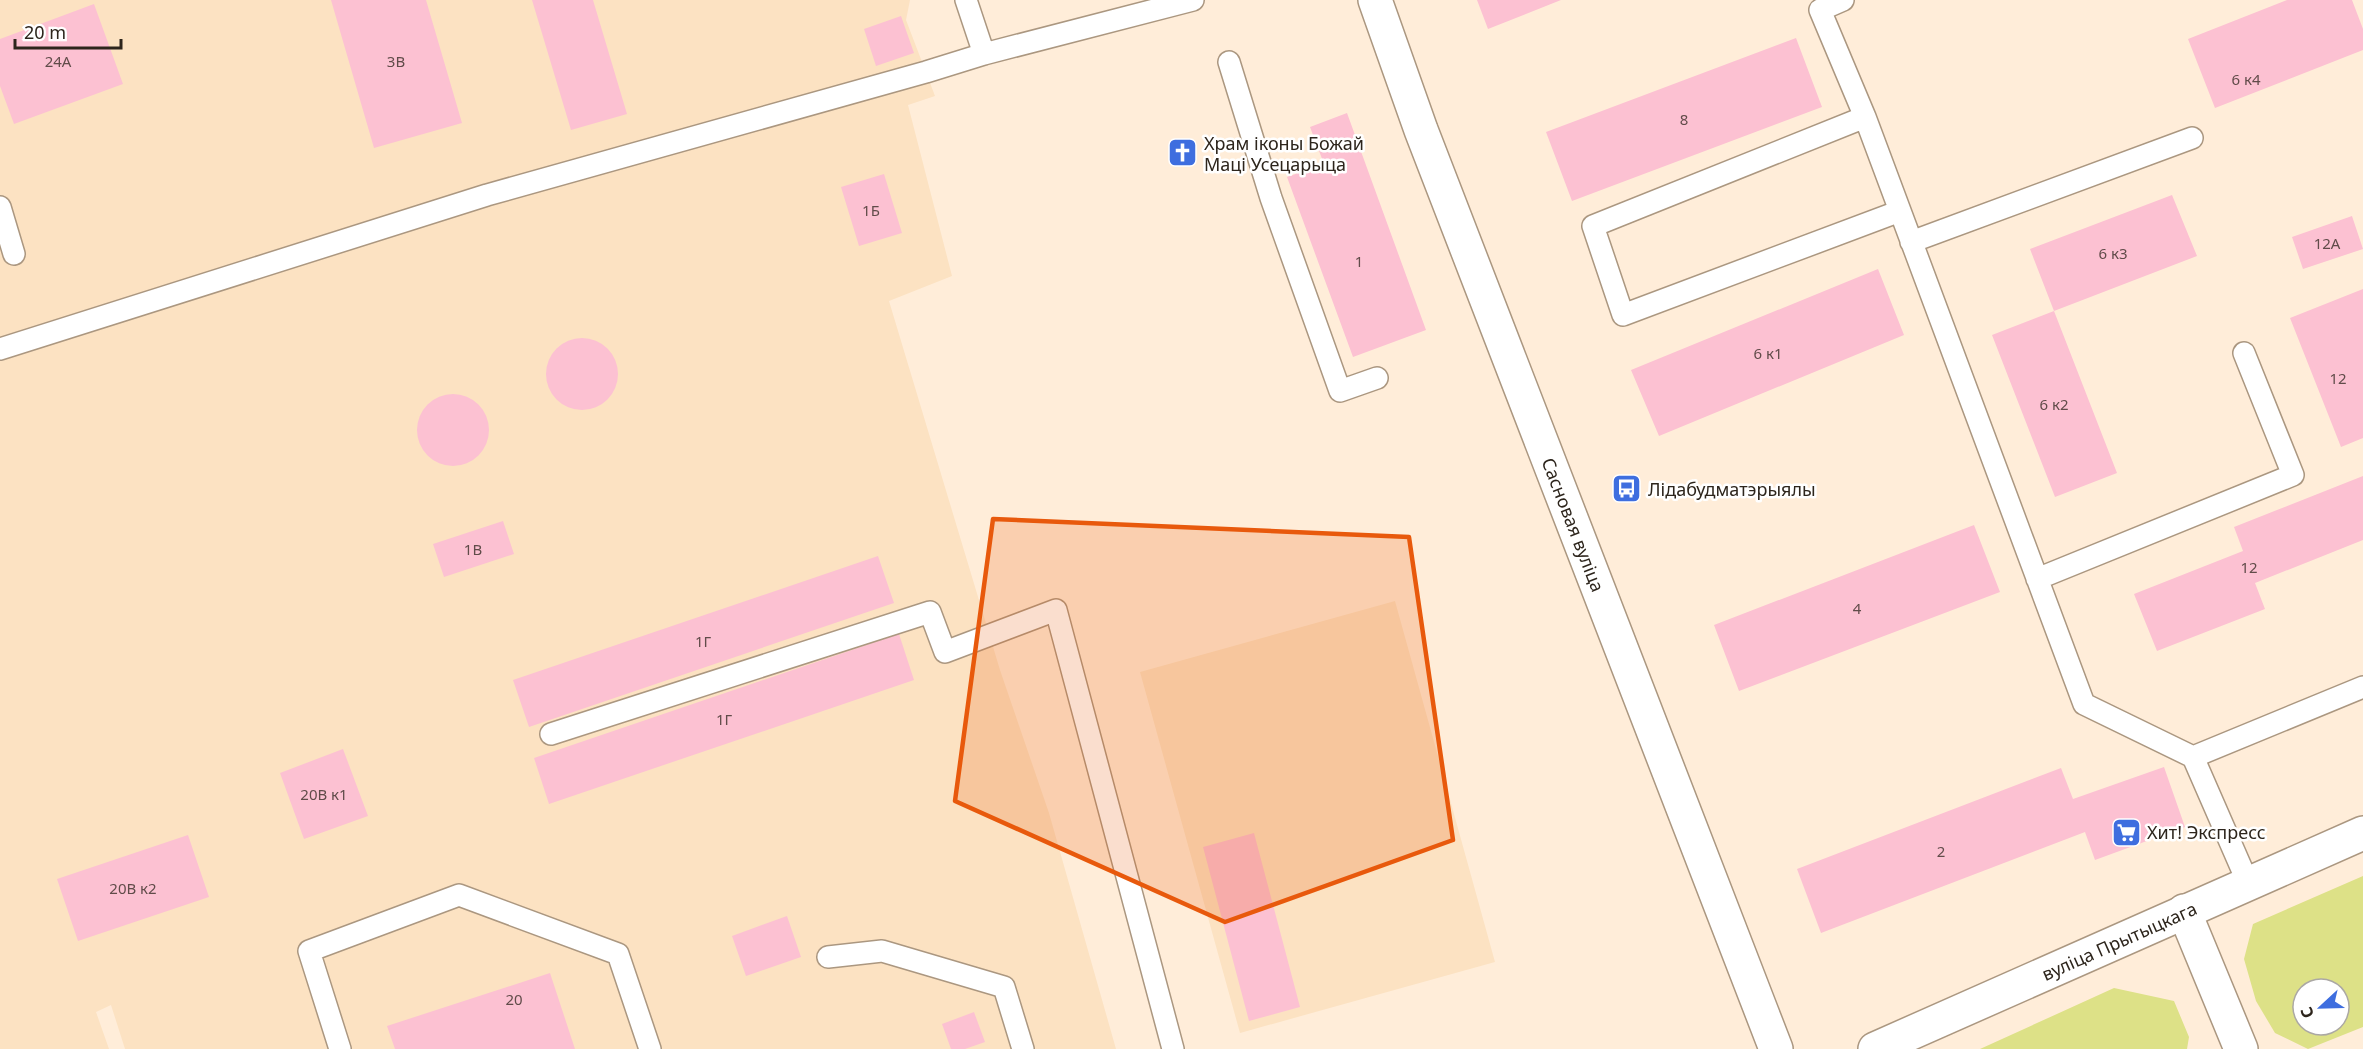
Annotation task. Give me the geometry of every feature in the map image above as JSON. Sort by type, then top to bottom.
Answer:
[{"type":"street","name":"Сасновая вуліца","points":[[1375,0],[1421,130],[1776,1049]]},
{"type":"street","name":"вуліца Прытыцкага","points":[[1875,1049],[2363,833]]},
{"type":"street","points":[[2184,911],[2241,1049]]},
{"type":"lane","points":[[966,0],[984,54]]},
{"type":"lane","points":[[0,349],[487,195],[984,54],[1193,0]]},
{"type":"lane","points":[[1843,0],[1820,10],[1865,117],[2084,704],[2193,757],[2248,882]]},
{"type":"lane","points":[[1229,62],[1270,198],[1340,391],[1377,378]]},
{"type":"lane","points":[[1865,117],[1593,226],[1623,315],[1900,210]]},
{"type":"lane","points":[[1911,242],[2192,138]]},
{"type":"lane","points":[[0,207],[14,254]]},
{"type":"lane","points":[[2037,579],[2293,475],[2244,353]]},
{"type":"lane","points":[[551,734],[930,612],[945,652],[1056,610],[1173,1049]]},
{"type":"lane","points":[[2193,757],[2363,687]]},
{"type":"lane","points":[[340,1049],[309,951],[459,895],[618,954],[650,1049]]},
{"type":"lane","points":[[828,957],[882,951],[1004,987],[1023,1049]]},
{"type":"highlighted area","points":[[993,519],[1409,537],[1453,840],[1225,922],[955,801]]},
{"type":"shaded area","points":[[0,0],[910,0],[906,20],[935,96],[908,105],[952,276],[889,301],[1000,670],[1049,813],[1116,1049],[125,1049],[111,1005],[96,1012],[109,1049],[0,1049]]},
{"type":"shaded area","points":[[1395,601],[1495,962],[1240,1033],[1140,672]]},
{"type":"green space","points":[[2363,876],[2363,1027],[2351,1032],[2351,977],[2291,977],[2291,1037],[2338,1037],[2308,1049],[2275,1033],[2256,1001],[2244,959],[2253,924]]},
{"type":"green space","points":[[2114,988],[2174,1001],[2189,1037],[2187,1049],[1980,1049]]},
{"type":"building","points":[[331,0],[426,0],[462,123],[374,148]]},
{"type":"building","points":[[532,0],[593,0],[627,114],[571,130]]},
{"type":"building","points":[[1477,0],[1561,0],[1488,29]]},
{"type":"building","points":[[2287,0],[2352,0],[2363,29],[2363,50],[2215,108],[2188,39]]},
{"type":"building","points":[[94,4],[123,84],[14,124],[0,86],[0,39]]},
{"type":"building","points":[[901,16],[914,53],[876,66],[864,29]]},
{"type":"building","points":[[1796,38],[1822,107],[1572,201],[1546,132]]},
{"type":"building","points":[[1347,113],[1426,330],[1353,357],[1287,177],[1324,164],[1310,127]]},
{"type":"building","points":[[884,174],[902,233],[859,246],[841,187]]},
{"type":"building","points":[[2172,195],[2197,256],[2054,311],[2030,249]]},
{"type":"building","points":[[2352,216],[2363,249],[2303,269],[2292,237]]},
{"type":"building","points":[[1878,269],[1904,335],[1659,436],[1631,370]]},
{"type":"building","points":[[2363,289],[2363,438],[2341,447],[2290,318]]},
{"type":"building","points":[[2054,311],[2117,473],[2055,497],[1992,335]]},
{"type":"building","points":[[582,338],[596,341],[608,348],[615,360],[618,374],[615,388],[608,400],[596,407],[582,410],[568,407],[556,400],[549,388],[546,374],[549,360],[556,348],[568,341]]},
{"type":"building","points":[[453,394],[467,397],[479,404],[486,416],[489,430],[486,444],[479,456],[467,463],[453,466],[439,463],[427,456],[420,444],[417,430],[420,416],[427,404],[439,397]]},
{"type":"building","points":[[2363,476],[2363,540],[2255,583],[2265,609],[2157,651],[2134,594],[2243,551],[2234,527]]},
{"type":"building","points":[[503,521],[514,554],[444,577],[433,544]]},
{"type":"building","points":[[1974,525],[2000,592],[1739,691],[1714,625]]},
{"type":"building","points":[[878,556],[894,603],[529,727],[513,680]]},
{"type":"building","points":[[899,634],[914,680],[549,804],[534,758]]},
{"type":"building","points":[[343,749],[368,816],[304,839],[280,773]]},
{"type":"building","points":[[2164,767],[2185,827],[2095,860],[2085,832],[1821,933],[1797,869],[2061,768],[2073,799]]},
{"type":"building","points":[[1254,833],[1300,1007],[1249,1021],[1203,847]]},
{"type":"building","points":[[188,835],[209,897],[78,941],[57,879]]},
{"type":"building","points":[[787,916],[801,957],[746,976],[732,936]]},
{"type":"building","points":[[550,973],[575,1049],[395,1049],[387,1026]]},
{"type":"building","points":[[974,1012],[985,1042],[965,1049],[951,1049],[942,1024]]},
{"type":"place","name":"Храм іконы Божай Маці Усецарыца","points":[[1183,153]]},
{"type":"place","name":"Лідабудматэрыялы","points":[[1627,489]]},
{"type":"place","name":"Хит! Экспресс","points":[[2126,832]]}]
